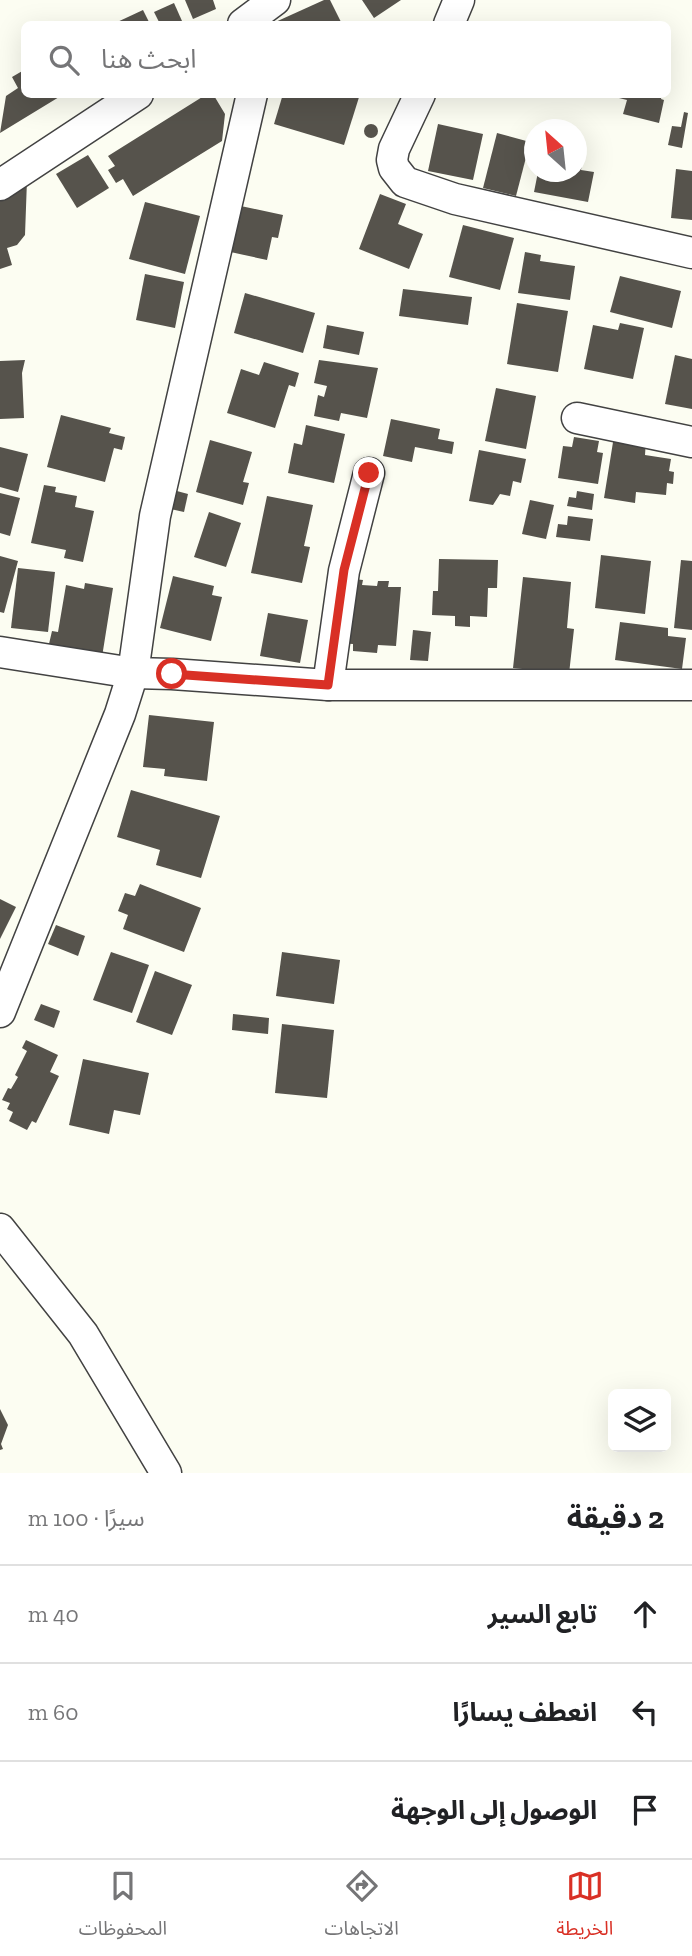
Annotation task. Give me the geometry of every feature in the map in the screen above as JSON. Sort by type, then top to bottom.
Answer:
[{"type":"street","points":[[247,21],[275,0]]},
{"type":"street","points":[[450,21],[459,0]]},
{"type":"street","points":[[0,185],[132,98]]},
{"type":"street","points":[[0,1012],[120,714],[133,673],[155,516],[251,98]]},
{"type":"street","points":[[419,98],[394,149],[392,160],[394,168],[405,182],[455,200],[692,253]]},
{"type":"street","points":[[576,418],[692,442]]},
{"type":"street","points":[[328,685],[344,570],[369,473]]},
{"type":"street","points":[[0,652],[133,673],[328,685],[692,685]]},
{"type":"street","points":[[0,1229],[83,1334],[166,1473]]},
{"type":"building","points":[[185,0],[213,0],[216,9],[193,19]]},
{"type":"building","points":[[324,0],[330,0],[340,21],[278,21]]},
{"type":"building","points":[[362,0],[401,0],[374,18]]},
{"type":"building","points":[[174,3],[182,21],[158,21],[154,12]]},
{"type":"building","points":[[143,10],[148,21],[119,21]]},
{"type":"building","points":[[21,72],[21,98],[57,98],[0,133],[6,96],[18,88],[12,77]]},
{"type":"building","points":[[201,98],[215,98],[225,114],[222,141],[133,196],[123,179],[116,183],[108,170],[115,166],[108,156]]},
{"type":"building","points":[[282,98],[359,98],[344,145],[274,124]]},
{"type":"building","points":[[619,98],[664,100],[659,123],[623,114],[627,100]]},
{"type":"building","points":[[684,112],[688,113],[682,148],[668,145],[672,126],[681,127]]},
{"type":"building","points":[[368,124],[374,124],[378,131],[374,138],[368,138],[364,134],[364,128]]},
{"type":"building","points":[[438,124],[483,134],[473,180],[428,171]]},
{"type":"building","points":[[497,133],[524,140],[524,165],[516,196],[483,188]]},
{"type":"building","points":[[88,155],[109,188],[77,208],[56,174]]},
{"type":"building","points":[[676,169],[692,171],[692,220],[671,218]]},
{"type":"building","points":[[587,171],[594,172],[588,202],[534,192],[536,182],[587,182]]},
{"type":"building","points":[[27,180],[25,235],[17,245],[7,248],[12,265],[0,269],[0,194]]},
{"type":"building","points":[[380,194],[406,204],[398,224],[423,234],[409,269],[359,249]]},
{"type":"building","points":[[145,202],[200,216],[185,274],[129,259]]},
{"type":"building","points":[[236,205],[283,215],[278,238],[272,237],[267,260],[226,251]]},
{"type":"building","points":[[463,225],[514,238],[500,290],[449,277]]},
{"type":"building","points":[[525,252],[541,255],[540,261],[575,266],[570,300],[518,293]]},
{"type":"building","points":[[145,274],[184,282],[175,328],[136,320]]},
{"type":"building","points":[[620,276],[681,291],[672,328],[610,312]]},
{"type":"building","points":[[403,289],[472,297],[468,325],[399,316]]},
{"type":"building","points":[[245,293],[315,313],[303,353],[234,333]]},
{"type":"building","points":[[517,303],[568,311],[558,372],[507,364]]},
{"type":"building","points":[[620,323],[644,328],[633,379],[584,369],[593,325],[618,330]]},
{"type":"building","points":[[327,325],[364,332],[359,355],[323,348]]},
{"type":"building","points":[[675,355],[692,359],[692,409],[665,404]]},
{"type":"building","points":[[25,360],[22,373],[24,418],[0,419],[0,361]]},
{"type":"building","points":[[319,360],[378,368],[367,418],[341,413],[339,421],[314,416],[318,395],[324,397],[327,386],[314,383]]},
{"type":"building","points":[[264,362],[299,373],[295,387],[289,385],[275,428],[227,413],[241,369],[259,375]]},
{"type":"building","points":[[496,388],[536,396],[526,449],[485,441]]},
{"type":"building","points":[[61,415],[111,428],[109,433],[125,437],[122,450],[114,448],[105,482],[47,467]]},
{"type":"building","points":[[391,419],[440,429],[438,439],[454,442],[452,454],[415,447],[412,462],[383,456]]},
{"type":"building","points":[[306,425],[345,434],[334,483],[288,473],[294,443],[302,445]]},
{"type":"building","points":[[614,436],[646,440],[645,455],[671,459],[669,471],[674,472],[673,484],[667,483],[666,495],[636,492],[635,503],[604,498]]},
{"type":"building","points":[[574,437],[599,441],[597,452],[603,453],[598,484],[558,478],[563,446],[572,447]]},
{"type":"building","points":[[210,440],[252,452],[243,482],[249,483],[243,505],[196,492]]},
{"type":"building","points":[[0,447],[28,454],[18,492],[0,487]]},
{"type":"building","points":[[479,450],[526,459],[521,483],[513,481],[510,496],[500,494],[493,505],[469,501]]},
{"type":"building","points":[[44,485],[56,487],[55,492],[77,496],[75,507],[94,511],[83,562],[64,558],[66,550],[31,543]]},
{"type":"building","points":[[162,487],[188,494],[184,512],[157,506]]},
{"type":"building","points":[[577,491],[594,494],[592,510],[567,506],[569,497],[576,498]]},
{"type":"building","points":[[0,493],[20,498],[10,536],[0,533]]},
{"type":"building","points":[[267,496],[313,505],[304,546],[310,547],[302,583],[251,573]]},
{"type":"building","points":[[530,500],[554,505],[546,539],[522,534]]},
{"type":"building","points":[[209,512],[241,523],[226,567],[194,557]]},
{"type":"building","points":[[568,516],[593,519],[590,541],[556,537],[558,524],[567,525]]},
{"type":"building","points":[[601,555],[651,561],[645,614],[595,608]]},
{"type":"building","points":[[0,556],[18,561],[4,613],[0,612]]},
{"type":"building","points":[[439,559],[498,560],[497,588],[488,588],[487,617],[470,616],[470,627],[455,626],[455,616],[432,615],[433,591],[438,591]]},
{"type":"building","points":[[681,560],[692,561],[692,630],[674,628]]},
{"type":"building","points":[[18,568],[55,572],[48,632],[11,628]]},
{"type":"building","points":[[173,576],[214,586],[212,595],[222,597],[211,641],[160,628]]},
{"type":"building","points":[[523,577],[571,582],[567,628],[574,629],[569,674],[513,668]]},
{"type":"building","points":[[353,579],[363,580],[362,585],[377,586],[378,581],[389,581],[388,587],[401,587],[396,646],[378,645],[377,653],[353,651],[353,644],[337,643]]},
{"type":"building","points":[[85,583],[113,588],[102,657],[60,651],[61,646],[49,644],[52,631],[58,632],[66,585],[84,589]]},
{"type":"building","points":[[268,613],[308,620],[300,663],[260,656]]},
{"type":"building","points":[[620,622],[668,628],[668,636],[686,638],[682,669],[615,660]]},
{"type":"building","points":[[413,630],[431,632],[428,661],[410,660]]},
{"type":"building","points":[[149,715],[214,722],[207,781],[164,776],[165,769],[143,767]]},
{"type":"building","points":[[131,790],[220,816],[201,878],[156,865],[160,850],[117,837]]},
{"type":"building","points":[[140,884],[201,908],[184,952],[123,929],[128,915],[118,911],[125,893],[135,896]]},
{"type":"building","points":[[0,899],[16,907],[0,939]]},
{"type":"building","points":[[56,925],[85,936],[78,956],[48,944]]},
{"type":"building","points":[[111,952],[149,965],[132,1013],[93,1000]]},
{"type":"building","points":[[282,952],[340,960],[334,1004],[276,996]]},
{"type":"building","points":[[155,971],[192,985],[172,1035],[136,1022]]},
{"type":"building","points":[[41,1004],[60,1011],[54,1028],[34,1020]]},
{"type":"building","points":[[233,1014],[269,1018],[268,1034],[232,1030]]},
{"type":"building","points":[[282,1024],[334,1030],[327,1098],[275,1093]]},
{"type":"building","points":[[26,1040],[58,1055],[50,1072],[59,1076],[36,1123],[32,1121],[27,1130],[9,1121],[13,1112],[7,1109],[10,1103],[2,1100],[18,1077],[15,1075],[27,1051],[22,1048]]},
{"type":"building","points":[[83,1059],[149,1073],[140,1115],[114,1110],[109,1134],[69,1125]]},
{"type":"building","points":[[0,1409],[8,1425],[1,1444],[3,1449],[0,1450]]},
{"type":"route","points":[[172,674],[328,685],[344,570],[369,473]]}]
